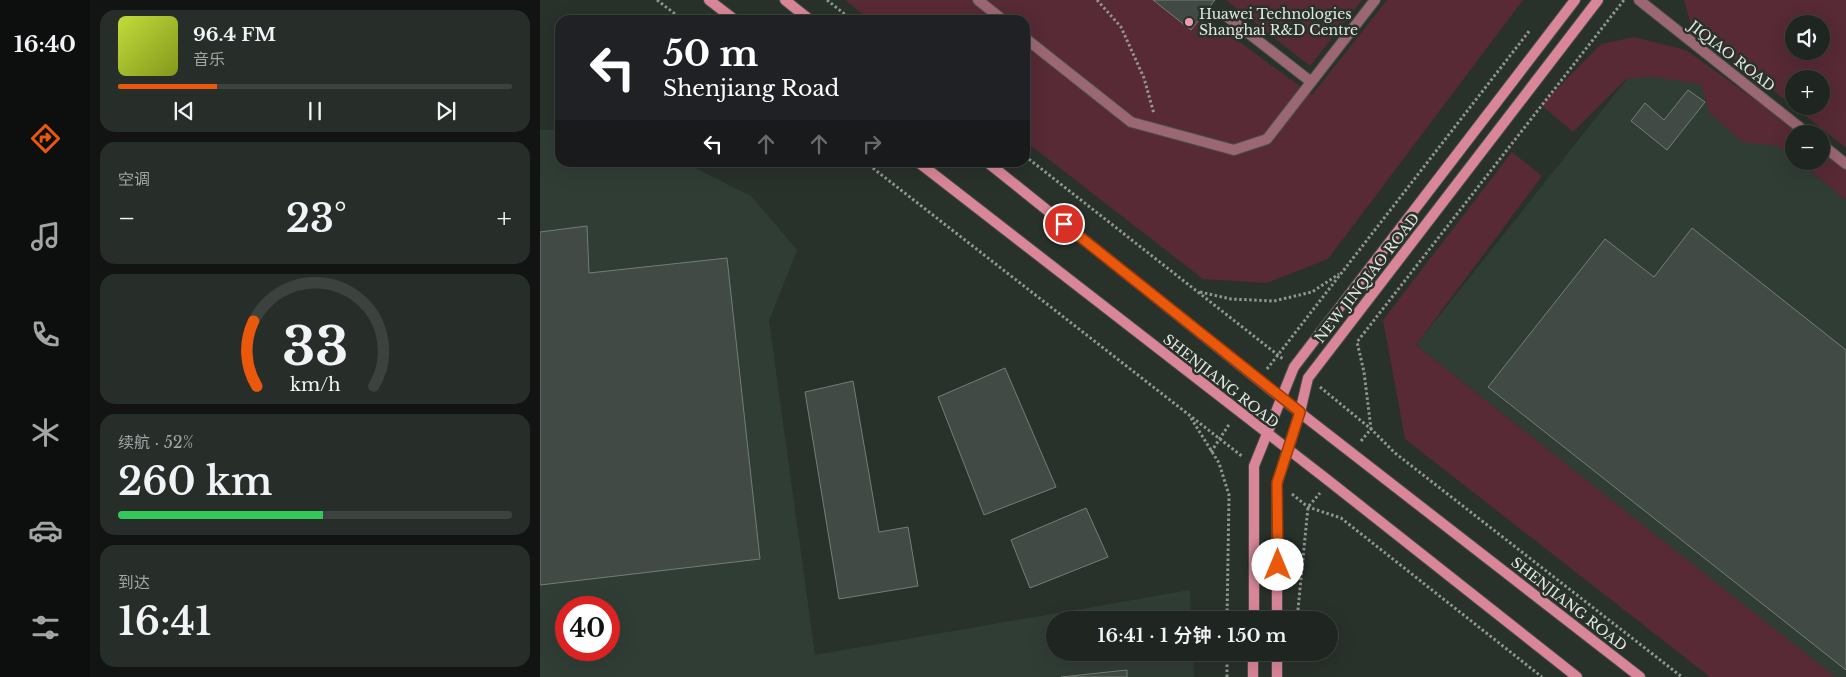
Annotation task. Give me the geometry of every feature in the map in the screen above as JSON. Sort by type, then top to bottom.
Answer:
[{"type":"main road","points":[[709,0],[728,15]]},
{"type":"main road","points":[[784,0],[804,15]]},
{"type":"main road","name":"NEW JINQIAO ROAD","points":[[1254,611],[1254,466],[1294,367],[1575,0]]},
{"type":"main road","name":"NEW JINQIAO ROAD","points":[[1277,611],[1277,483],[1300,412],[1308,378],[1598,0]]},
{"type":"main road","name":"SHENJIANG ROAD","points":[[924,167],[1577,677]]},
{"type":"main road","name":"SHENJIANG ROAD","points":[[993,167],[1259,381],[1640,677]]},
{"type":"main road","points":[[1253,661],[1253,677]]},
{"type":"main road","points":[[1277,661],[1277,677]]},
{"type":"street","points":[[978,0],[997,15]]},
{"type":"street","points":[[1030,42],[1131,122],[1234,150],[1267,139],[1310,81],[1375,0]]},
{"type":"street","name":"JIQIAO ROAD","points":[[1639,0],[1797,125]]},
{"type":"street","points":[[1226,14],[1310,81]]},
{"type":"street","points":[[1830,151],[1846,164]]},
{"type":"path","points":[[657,0],[676,15]]},
{"type":"path","points":[[827,0],[846,15]]},
{"type":"path","points":[[1097,0],[1121,27],[1144,78],[1159,129]]},
{"type":"path","points":[[1371,429],[1364,372],[1357,342],[1624,0]]},
{"type":"path","points":[[1259,381],[1277,354],[1535,25]]},
{"type":"path","points":[[1030,160],[1294,367]]},
{"type":"path","points":[[871,167],[1219,439]]},
{"type":"path","points":[[1198,292],[1232,299],[1274,301],[1312,292],[1341,272]]},
{"type":"path","points":[[1308,378],[1371,429],[1395,453],[1682,677]]},
{"type":"path","points":[[1211,452],[1238,412]]},
{"type":"path","points":[[1190,416],[1219,463],[1229,495],[1227,611]]},
{"type":"path","points":[[1298,611],[1308,507],[1341,518],[1542,677]]},
{"type":"path","points":[[1227,661],[1227,677]]},
{"type":"shaded area","points":[[845,0],[1153,0],[1191,30],[1203,15],[1312,95],[1387,0],[1523,0],[1328,259],[1267,283],[1203,279],[1030,145],[1030,15],[864,15]]},
{"type":"shaded area","points":[[1226,0],[1362,0],[1310,66]]},
{"type":"shaded area","points":[[1684,0],[1846,0],[1846,148],[1830,135],[1830,125],[1817,125],[1804,115],[1830,115],[1830,70],[1785,70],[1785,100],[1691,25]]},
{"type":"shaded area","points":[[1634,37],[1686,50],[1790,125],[1785,125],[1785,151],[1778,146],[1742,142],[1709,112],[1701,84],[1653,77],[1626,79],[1573,132],[1541,105],[1601,44]]},
{"type":"shaded area","points":[[1653,46],[1785,151],[1785,170],[1809,170],[1846,200],[1846,677],[1834,677],[1416,345]]},
{"type":"shaded area","points":[[540,130],[555,130],[555,167],[693,167],[751,196],[797,250],[769,321],[815,655],[1046,615],[1046,661],[1193,661],[1194,677],[540,677]]},
{"type":"shaded area","points":[[1512,152],[1542,176],[1416,345],[1835,677],[1710,677],[1405,439],[1383,320]]},
{"type":"shaded area","points":[[1830,153],[1846,164],[1846,200],[1809,170],[1830,170]]},
{"type":"shaded area","points":[[1190,590],[1191,611],[1069,611]]},
{"type":"building","name":"Huawei Technologies Shanghai R&D Centre","points":[[1153,0],[1215,0],[1191,30]]},
{"type":"building","points":[[1688,90],[1705,102],[1667,150],[1631,121],[1645,103],[1664,120]]},
{"type":"building","points":[[587,226],[589,273],[727,258],[760,559],[540,585],[540,232]]},
{"type":"building","points":[[1692,228],[1846,350],[1846,670],[1488,387],[1605,239],[1654,277]]},
{"type":"building","points":[[1005,368],[1056,487],[984,515],[938,397]]},
{"type":"building","points":[[853,381],[879,532],[908,527],[918,586],[839,599],[805,392]]},
{"type":"building","points":[[1086,508],[1108,557],[1030,588],[1011,540]]},
{"type":"building","points":[[1127,670],[1127,677],[1061,677]]},
{"type":"place","name":"Huawei Technologies Shanghai R&D Centre","points":[[1189,22]]},
{"type":"route","points":[[1064,224],[1300,412],[1277,483],[1278,565]]}]
